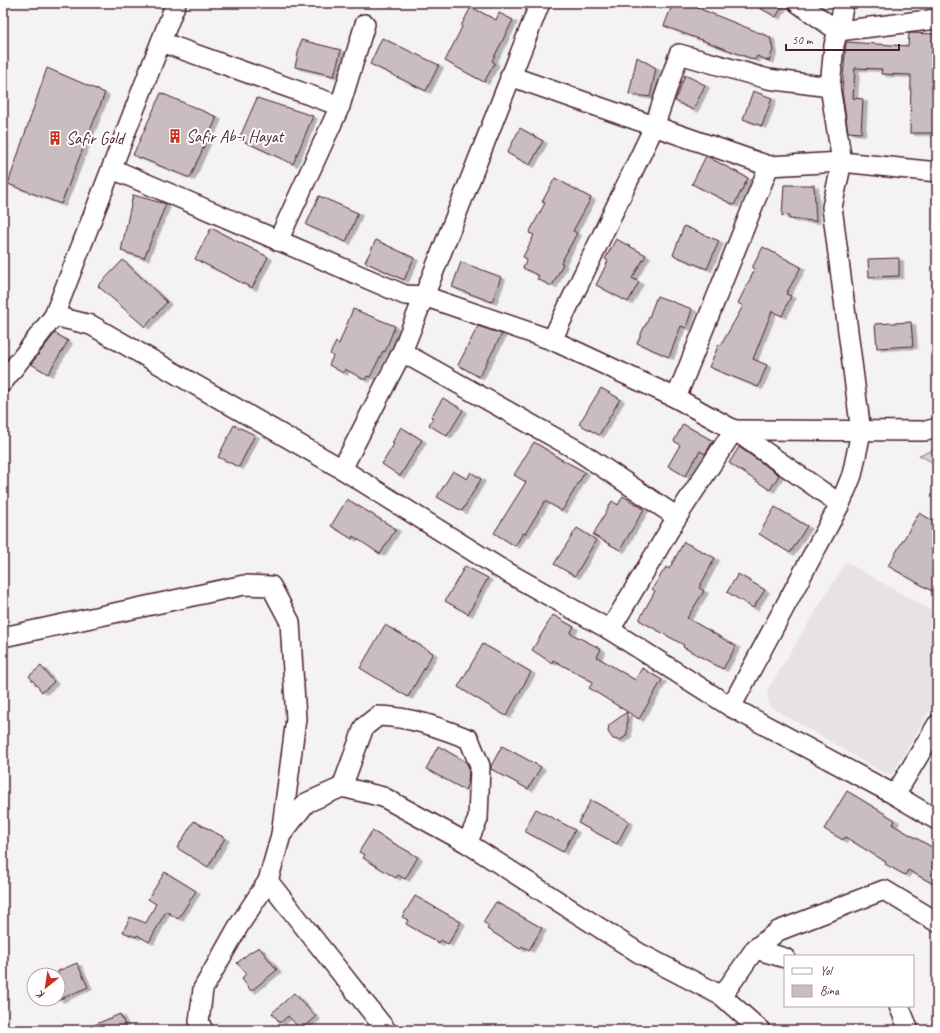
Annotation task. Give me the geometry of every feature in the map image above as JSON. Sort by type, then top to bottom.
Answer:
[{"type":"street","points":[[3,382],[54,316],[176,3]]},
{"type":"street","points":[[342,469],[402,352],[540,3]]},
{"type":"street","points":[[798,3],[838,31],[937,19]]},
{"type":"street","points":[[731,707],[840,504],[852,475],[860,432],[832,208],[842,162],[830,87],[834,45],[844,3]]},
{"type":"street","points":[[278,241],[340,106],[365,24]]},
{"type":"street","points":[[161,42],[340,106]]},
{"type":"street","points":[[552,340],[654,127],[679,54],[768,79],[830,87]]},
{"type":"street","points":[[510,76],[769,166],[842,162],[937,172]]},
{"type":"street","points":[[676,398],[769,166]]},
{"type":"street","points":[[115,170],[405,295],[424,296],[552,340],[676,398],[734,430],[840,504]]},
{"type":"street","points":[[54,316],[91,326],[342,469],[498,567],[610,630],[731,707],[895,795],[937,820]]},
{"type":"street","points":[[402,352],[577,450],[677,518]]},
{"type":"street","points":[[734,430],[860,432],[926,431],[937,428]]},
{"type":"street","points":[[610,630],[677,518],[734,430]]},
{"type":"street","points":[[3,637],[244,585],[271,586],[290,622],[296,719],[280,835],[268,881],[238,927],[203,989],[199,1022],[203,1030]]},
{"type":"street","points":[[342,788],[364,727],[378,716],[398,717],[436,726],[469,739],[480,766],[478,819],[467,844]]},
{"type":"street","points":[[895,795],[937,725]]},
{"type":"street","points":[[280,835],[306,804],[342,788],[383,797],[467,844],[639,953],[722,996],[760,1030]]},
{"type":"street","points":[[268,881],[386,1030]]},
{"type":"street","points":[[722,996],[755,949],[778,931],[884,890],[937,922]]},
{"type":"street","points":[[755,949],[784,958]]},
{"type":"street","points":[[899,1007],[909,1030]]},
{"type":"shaded area","points":[[937,449],[937,465],[919,455]]},
{"type":"shaded area","points":[[846,562],[937,614],[937,698],[892,774],[884,773],[769,706],[767,691]]},
{"type":"building","points":[[673,3],[700,3],[698,8],[770,37],[773,50],[769,61],[757,56],[755,60],[664,26]]},
{"type":"building","points":[[751,3],[784,3],[776,17]]},
{"type":"building","points":[[471,7],[496,20],[499,13],[513,20],[492,61],[495,63],[484,82],[445,61]]},
{"type":"building","points":[[909,33],[937,34],[935,90],[937,90],[937,133],[910,133],[911,75],[881,74],[882,69],[855,68],[853,98],[863,99],[861,133],[848,132],[842,91],[846,42],[908,46]]},
{"type":"building","points":[[382,38],[439,65],[426,91],[370,64]]},
{"type":"building","points":[[301,40],[341,50],[334,76],[295,67]]},
{"type":"building","points":[[637,57],[656,68],[650,97],[629,94]]},
{"type":"building","name":"Safir Gold","points":[[47,68],[105,93],[61,204],[8,184]]},
{"type":"building","points":[[685,75],[705,85],[693,110],[675,101]]},
{"type":"building","points":[[753,91],[772,98],[762,126],[743,119]]},
{"type":"building","name":"Safir Ab-ı Hayat","points":[[161,93],[217,117],[190,178],[133,155]]},
{"type":"building","name":"Safir Ab-ı Hayat","points":[[257,98],[313,116],[293,164],[239,139]]},
{"type":"building","points":[[520,128],[543,141],[530,165],[507,153]]},
{"type":"building","points":[[706,156],[748,178],[734,205],[692,184]]},
{"type":"building","points":[[555,178],[591,198],[573,231],[577,233],[561,263],[563,264],[552,286],[537,279],[539,276],[523,268],[527,259],[523,257],[534,235],[529,233],[545,203],[542,202]]},
{"type":"building","points":[[784,185],[814,185],[816,221],[789,219],[789,215],[782,216]]},
{"type":"building","points":[[133,195],[166,204],[144,258],[121,251]]},
{"type":"building","points":[[319,196],[358,213],[346,242],[306,225]]},
{"type":"building","points":[[684,226],[719,241],[707,269],[673,255]]},
{"type":"building","points":[[211,228],[268,257],[252,288],[195,259]]},
{"type":"building","points":[[616,239],[646,255],[632,278],[639,282],[628,302],[596,285],[608,261],[605,259]]},
{"type":"building","points":[[376,240],[414,258],[404,280],[365,262]]},
{"type":"building","points":[[763,247],[801,267],[786,294],[791,296],[782,316],[772,311],[753,359],[767,365],[758,387],[709,367],[719,344],[721,345],[743,306],[738,303],[755,269],[752,268]]},
{"type":"building","points":[[899,258],[899,276],[869,277],[868,259]]},
{"type":"building","points":[[123,260],[167,302],[145,327],[98,286]]},
{"type":"building","points":[[461,262],[501,277],[492,302],[452,287]]},
{"type":"building","points":[[657,296],[692,309],[686,328],[681,326],[669,357],[637,343],[646,325]]},
{"type":"building","points":[[353,309],[395,326],[385,352],[383,351],[370,377],[367,376],[365,380],[345,369],[343,373],[329,365],[333,356],[330,354],[336,342],[339,344]]},
{"type":"building","points":[[911,322],[913,346],[877,348],[875,324]]},
{"type":"building","points":[[478,326],[502,334],[479,377],[458,365]]},
{"type":"building","points":[[55,333],[68,341],[48,374],[31,364]]},
{"type":"building","points":[[601,388],[620,399],[599,435],[579,424]]},
{"type":"building","points":[[443,398],[463,410],[447,436],[429,425],[433,418],[431,417]]},
{"type":"building","points":[[683,424],[713,441],[705,454],[700,451],[685,476],[668,466],[680,445],[674,441]]},
{"type":"building","points":[[234,425],[255,435],[239,467],[218,457]]},
{"type":"building","points":[[401,427],[422,440],[400,476],[382,464],[394,444],[392,443]]},
{"type":"building","points":[[534,442],[555,456],[585,472],[562,511],[545,501],[525,534],[523,533],[515,546],[494,533],[526,482],[514,475]]},
{"type":"building","points":[[739,447],[779,475],[770,490],[729,463]]},
{"type":"building","points":[[453,471],[467,479],[471,472],[481,479],[462,511],[437,497]]},
{"type":"building","points":[[623,496],[644,509],[620,550],[593,535],[612,501],[618,505]]},
{"type":"building","points":[[347,499],[396,529],[380,554],[353,536],[352,539],[331,526]]},
{"type":"building","points":[[775,507],[807,526],[790,553],[759,534]]},
{"type":"building","points":[[919,513],[937,523],[937,582],[932,591],[888,566]]},
{"type":"building","points":[[577,528],[596,540],[575,576],[554,564]]},
{"type":"building","points":[[684,542],[715,558],[699,588],[704,591],[687,618],[736,646],[723,669],[639,620],[655,591],[652,589],[666,567],[669,569]]},
{"type":"building","points":[[465,566],[488,578],[468,614],[445,601]]},
{"type":"building","points":[[738,574],[765,590],[753,608],[727,592]]},
{"type":"building","points":[[553,615],[574,627],[570,633],[601,649],[597,657],[635,680],[642,668],[662,680],[639,719],[589,688],[593,682],[553,660],[552,663],[532,650]]},
{"type":"building","points":[[385,625],[433,653],[408,697],[360,668]]},
{"type":"building","points":[[483,644],[531,672],[506,716],[458,687]]},
{"type":"building","points":[[41,666],[54,682],[42,692],[29,676]]},
{"type":"building","points":[[627,712],[627,734],[620,740],[613,739],[608,732],[609,725]]},
{"type":"building","points":[[438,746],[466,762],[469,768],[468,783],[465,790],[426,769]]},
{"type":"building","points":[[502,746],[541,767],[528,789],[491,769],[491,766]]},
{"type":"building","points":[[847,791],[895,820],[893,825],[937,850],[937,886],[908,870],[905,875],[885,864],[886,862],[845,837],[843,840],[824,829]]},
{"type":"building","points":[[591,800],[629,821],[617,844],[578,823]]},
{"type":"building","points":[[536,809],[575,830],[563,852],[524,831]]},
{"type":"building","points":[[194,821],[225,838],[208,867],[177,848]]},
{"type":"building","points":[[372,831],[418,857],[405,879],[398,875],[396,878],[363,858],[365,855],[359,852]]},
{"type":"building","points":[[165,872],[196,891],[178,919],[166,911],[149,942],[137,935],[136,937],[123,932],[130,917],[146,923],[156,904],[148,899]]},
{"type":"building","points":[[415,896],[461,922],[448,944],[441,940],[439,943],[406,924],[408,920],[402,917]]},
{"type":"building","points":[[496,902],[542,928],[529,950],[522,946],[520,949],[487,929],[489,926],[483,922]]},
{"type":"building","points":[[259,947],[277,970],[251,991],[242,979],[246,973],[237,963]]},
{"type":"building","points":[[77,963],[88,987],[66,997],[66,968]]},
{"type":"building","points":[[294,993],[316,1017],[301,1030],[288,1016],[280,1023],[272,1013]]},
{"type":"building","points":[[120,1014],[127,1030],[82,1030]]},
{"type":"place","name":"Safir Ab-ı Hayat","points":[[175,136]]},
{"type":"place","name":"Safir Gold","points":[[55,138]]}]
